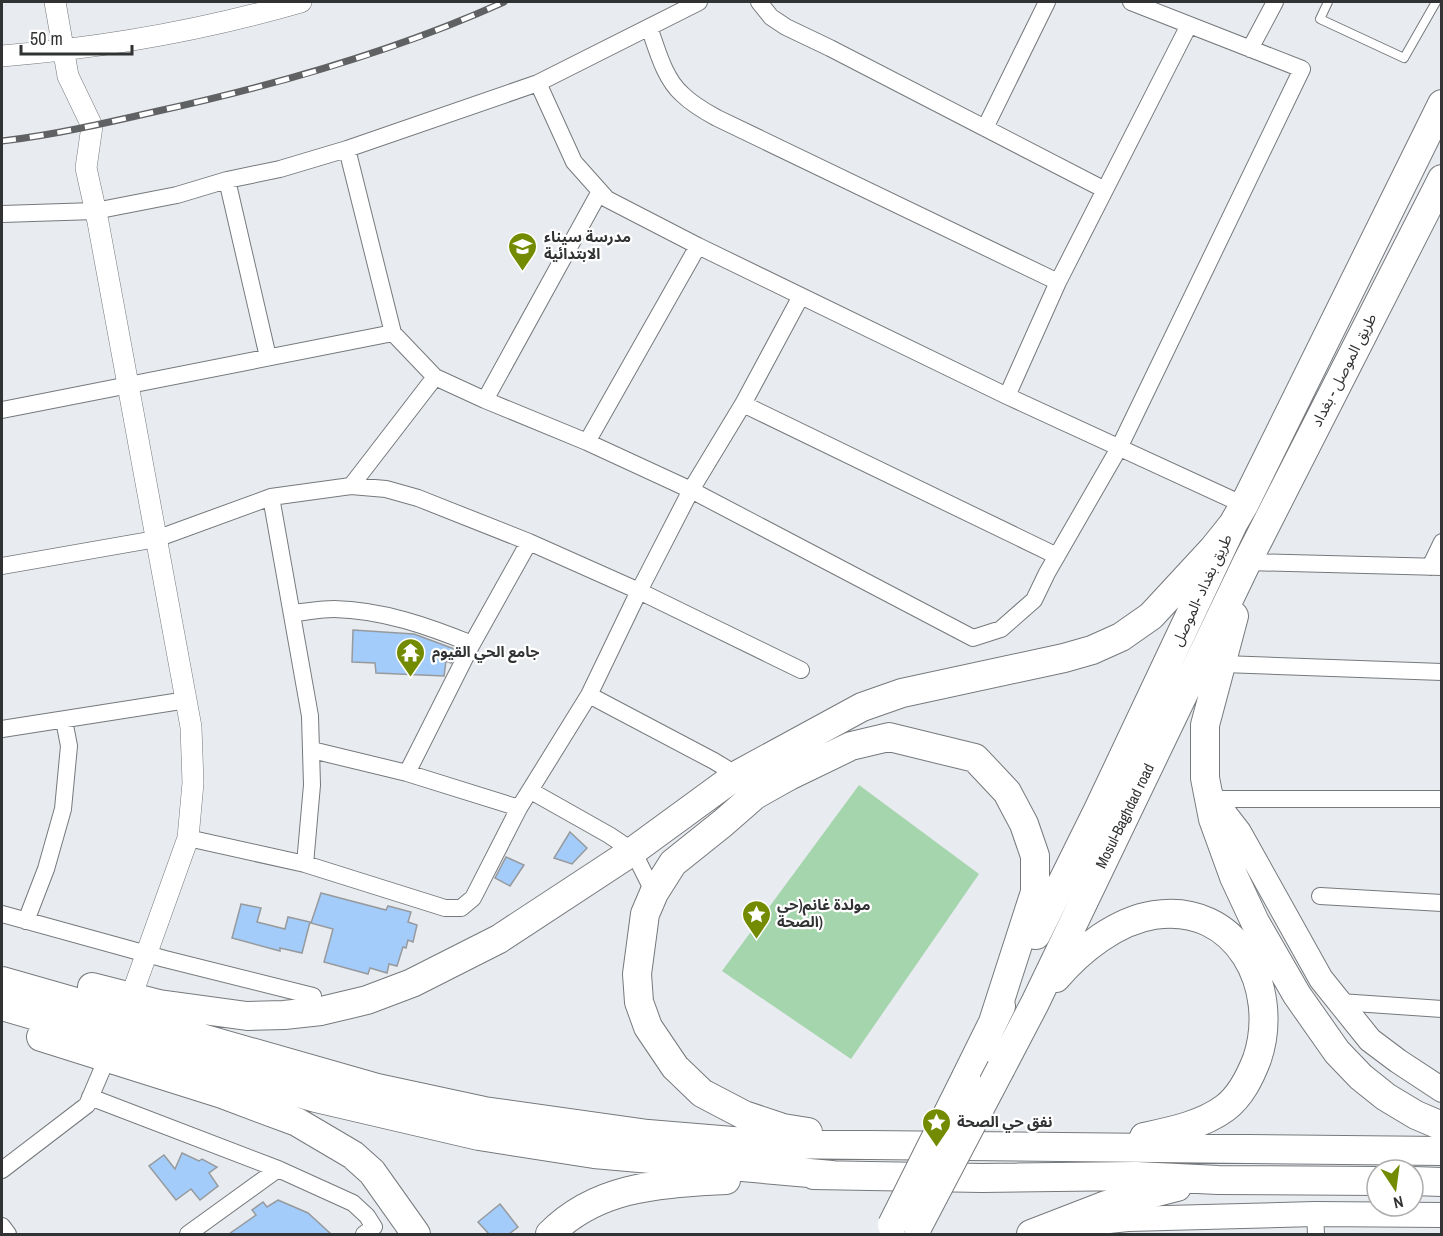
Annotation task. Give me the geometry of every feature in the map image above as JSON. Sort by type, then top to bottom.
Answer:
[{"type":"highway","name":"طريق بغداد -الموصل","points":[[902,1230],[966,1077],[1098,810],[1239,514],[1442,104]]},
{"type":"highway","name":"طريق الموصل - بغداد","points":[[1247,562],[1442,179]]},
{"type":"highway","points":[[2,1026],[107,1058],[146,1035],[247,1016],[321,1011],[367,1000],[412,983],[499,939],[633,851],[737,775],[872,704],[902,693],[1064,658],[1092,650],[1121,637],[1151,616],[1213,549],[1239,514]]},
{"type":"highway","points":[[1247,562],[1223,664],[1205,725],[1213,819],[1234,878],[1255,922],[1315,1023],[1337,1052],[1361,1077],[1386,1097],[1416,1115],[1442,1126]]},
{"type":"highway","name":"Mosul-Baghdad road","points":[[902,1230],[1001,1068],[1035,1003],[1247,562]]},
{"type":"highway","points":[[893,1146],[783,1128],[744,1115],[702,1093],[675,1067],[648,1027],[639,1002],[637,974],[645,914],[654,893],[673,863],[723,824],[755,795],[851,746],[889,737],[975,758],[1007,792],[1024,824],[1035,856],[1035,892],[993,1022]]},
{"type":"highway","points":[[1035,1003],[1086,946],[1130,923],[1152,915],[1173,914],[1195,918],[1229,936],[1245,952],[1256,973],[1262,994],[1264,1018],[1261,1046],[1242,1090],[1226,1107],[1202,1121],[1170,1132],[1059,1147]]},
{"type":"highway","points":[[2,961],[131,997],[146,1035],[262,1107],[297,1122],[353,1155],[372,1172],[416,1234]]},
{"type":"highway","points":[[2,981],[316,1098],[428,1126],[594,1154],[832,1175],[982,1178],[1137,1176],[1218,1180],[1365,1181]]},
{"type":"highway","points":[[2,1006],[146,1035],[431,1101],[530,1119],[648,1134],[768,1144],[1442,1151]]},
{"type":"highway","points":[[550,1234],[561,1223],[596,1201],[620,1193],[690,1182],[832,1175]]},
{"type":"highway","points":[[1035,1232],[1106,1205],[1218,1180]]},
{"type":"highway","points":[[1425,1181],[1442,1182]]},
{"type":"main road","points":[[1210,794],[1239,832],[1321,979],[1370,1040],[1442,1090]]},
{"type":"main road","points":[[1035,1232],[1128,1219],[1315,1224],[1442,1215]]},
{"type":"street","points":[[55,2],[62,51],[72,88],[92,126],[86,168],[187,700],[191,736],[193,783],[189,838],[131,997]]},
{"type":"street","points":[[2,56],[62,51],[217,23],[301,2]]},
{"type":"street","points":[[2,214],[95,211],[177,195],[227,180],[280,169],[347,149],[538,83],[699,2]]},
{"type":"street","points":[[759,2],[771,17],[786,27],[1105,190]]},
{"type":"street","points":[[985,128],[1047,2]]},
{"type":"street","points":[[347,149],[393,333],[435,377],[587,442],[691,490],[973,638],[1002,629],[1034,600],[1119,448],[1302,69],[1131,2]]},
{"type":"street","points":[[1250,50],[1275,2]]},
{"type":"street","points":[[1007,396],[1058,282],[1189,25]]},
{"type":"street","points":[[649,27],[666,72],[679,92],[693,104],[717,118],[1058,282]]},
{"type":"street","points":[[538,83],[574,162],[599,193],[607,199],[698,246],[1119,448],[1239,514]]},
{"type":"street","points":[[227,180],[268,357]]},
{"type":"street","points":[[485,400],[599,193]]},
{"type":"street","points":[[587,442],[698,246]]},
{"type":"street","points":[[189,838],[305,864],[445,908],[461,908],[474,898],[519,808],[589,695],[691,490],[743,404],[801,296]]},
{"type":"street","points":[[2,410],[393,333]]},
{"type":"street","points":[[351,486],[435,377]]},
{"type":"street","points":[[743,404],[1057,556]]},
{"type":"street","points":[[2,566],[156,539],[271,497],[351,486],[386,489],[418,498],[530,543],[639,591],[801,670]]},
{"type":"street","points":[[271,497],[310,716],[311,813],[305,864]]},
{"type":"street","points":[[407,773],[472,644],[530,543]]},
{"type":"street","points":[[1247,562],[1436,567],[1442,543]]},
{"type":"street","points":[[292,613],[333,609],[372,612],[405,620],[472,644]]},
{"type":"street","points":[[1223,664],[1442,672]]},
{"type":"street","points":[[589,695],[737,775]]},
{"type":"street","points":[[2,729],[187,700]]},
{"type":"street","points":[[26,921],[46,869],[63,809],[69,746],[64,720]]},
{"type":"street","points":[[312,750],[407,773],[519,808]]},
{"type":"street","points":[[531,790],[633,851],[654,893]]},
{"type":"street","points":[[1210,794],[1442,799]]},
{"type":"street","points":[[1320,896],[1442,903]]},
{"type":"street","points":[[2,914],[313,996]]},
{"type":"street","points":[[1340,1002],[1442,1009]]},
{"type":"street","points":[[2,1170],[87,1105],[107,1058]]},
{"type":"street","points":[[90,1097],[278,1169],[353,1203],[367,1216],[374,1227],[364,1234]]},
{"type":"street","points":[[188,1234],[278,1169]]},
{"type":"street","points":[[2,1226],[8,1234]]},
{"type":"lane","points":[[1328,2],[1320,19],[1404,58],[1436,2]]},
{"type":"green space","points":[[859,785],[979,874],[851,1059],[722,971]]},
{"type":"building","points":[[353,630],[414,634],[457,650],[451,663],[446,661],[444,676],[376,673],[375,663],[352,662]]},
{"type":"building","points":[[570,832],[587,848],[572,864],[554,858]]},
{"type":"building","points":[[506,857],[524,865],[510,886],[495,878]]},
{"type":"building","points":[[321,893],[386,910],[388,906],[411,912],[408,922],[417,925],[413,942],[408,940],[406,948],[403,947],[397,966],[389,964],[387,973],[370,968],[368,974],[324,962],[333,929],[311,923]]},
{"type":"building","points":[[241,904],[261,908],[257,922],[285,929],[288,917],[310,922],[302,953],[280,948],[280,951],[232,938]]},
{"type":"building","points":[[182,1153],[199,1161],[202,1159],[217,1167],[209,1173],[218,1186],[200,1200],[191,1189],[176,1200],[149,1166],[164,1155],[175,1169]]},
{"type":"building","points":[[278,1200],[308,1213],[331,1234],[229,1234],[256,1215],[252,1210],[263,1202],[267,1207]]},
{"type":"building","points":[[500,1204],[518,1227],[509,1234],[489,1234],[478,1222]]},
{"type":"railway","points":[[2,141],[100,124],[202,101],[334,66],[420,36],[504,2]]},
{"type":"place","name":"مدرسة سيناء الابتدائية","points":[[523,272]]},
{"type":"place","name":"جامع الحي القيوم","points":[[411,678]]},
{"type":"place","name":"مولدة غانم(حي الصحة)","points":[[756,940]]},
{"type":"place","name":"نفق حي الصحة","points":[[936,1148]]}]
